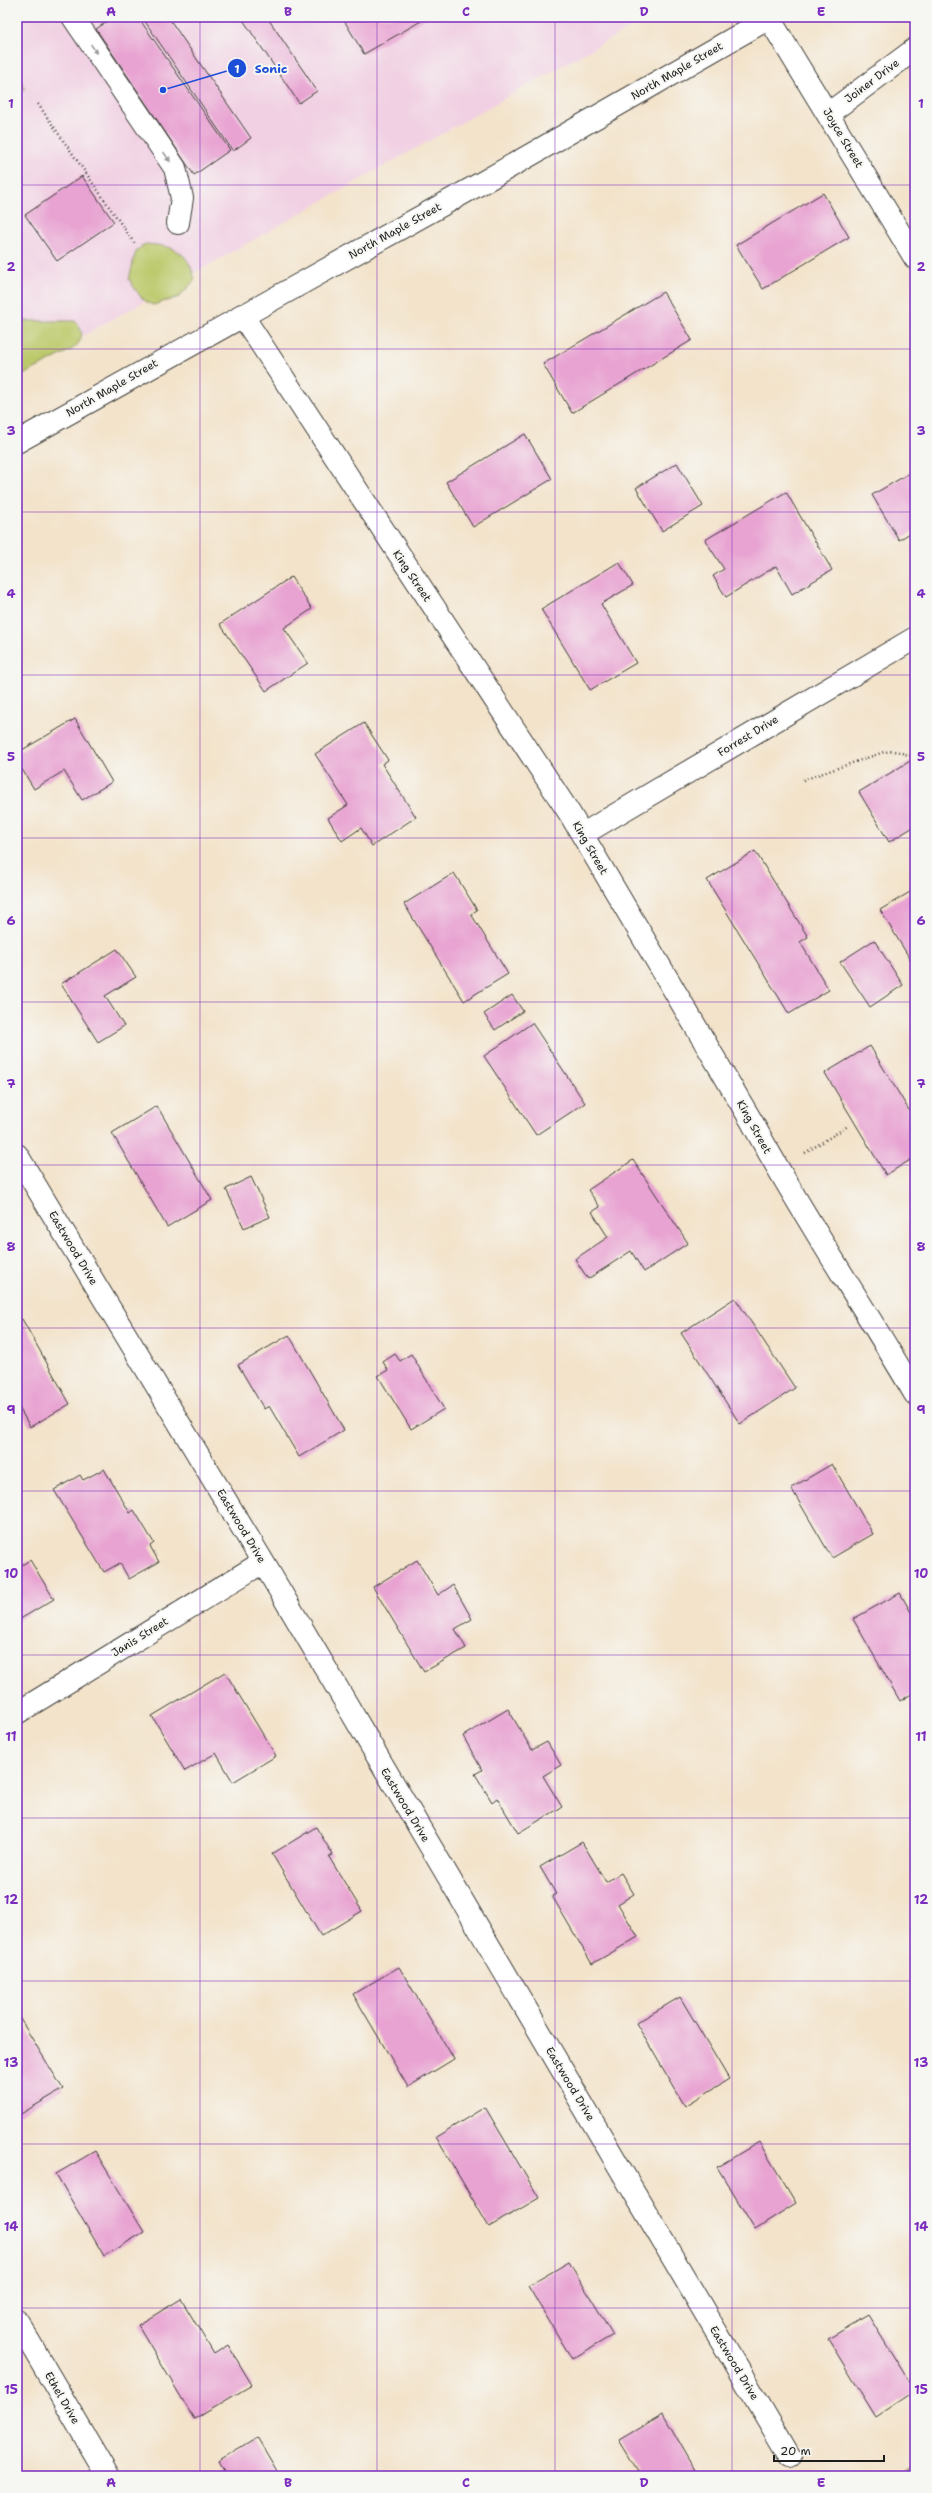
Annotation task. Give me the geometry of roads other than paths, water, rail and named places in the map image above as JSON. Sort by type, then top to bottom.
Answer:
[{"type":"street","points":[[72,17],[175,168],[182,198],[178,223]]},
{"type":"street","name":"Joyce Street","points":[[770,18],[915,258]]},
{"type":"street","name":"North Maple Street","points":[[17,442],[242,315],[485,181],[770,18]]},
{"type":"street","name":"Joiner Drive","points":[[828,114],[915,49]]},
{"type":"street","name":"King Street","points":[[242,315],[582,834],[752,1122],[777,1170],[875,1326],[915,1394]]},
{"type":"street","name":"Forrest Drive","points":[[582,834],[915,638]]},
{"type":"street","name":"Eastwood Drive","points":[[17,1155],[263,1562],[790,2457]]},
{"type":"street","name":"Janis Street","points":[[17,1713],[263,1562]]},
{"type":"street","name":"Ethel Drive","points":[[17,2321],[108,2476]]},
{"type":"place","name":"Sonic","points":[[163,90]]}]
